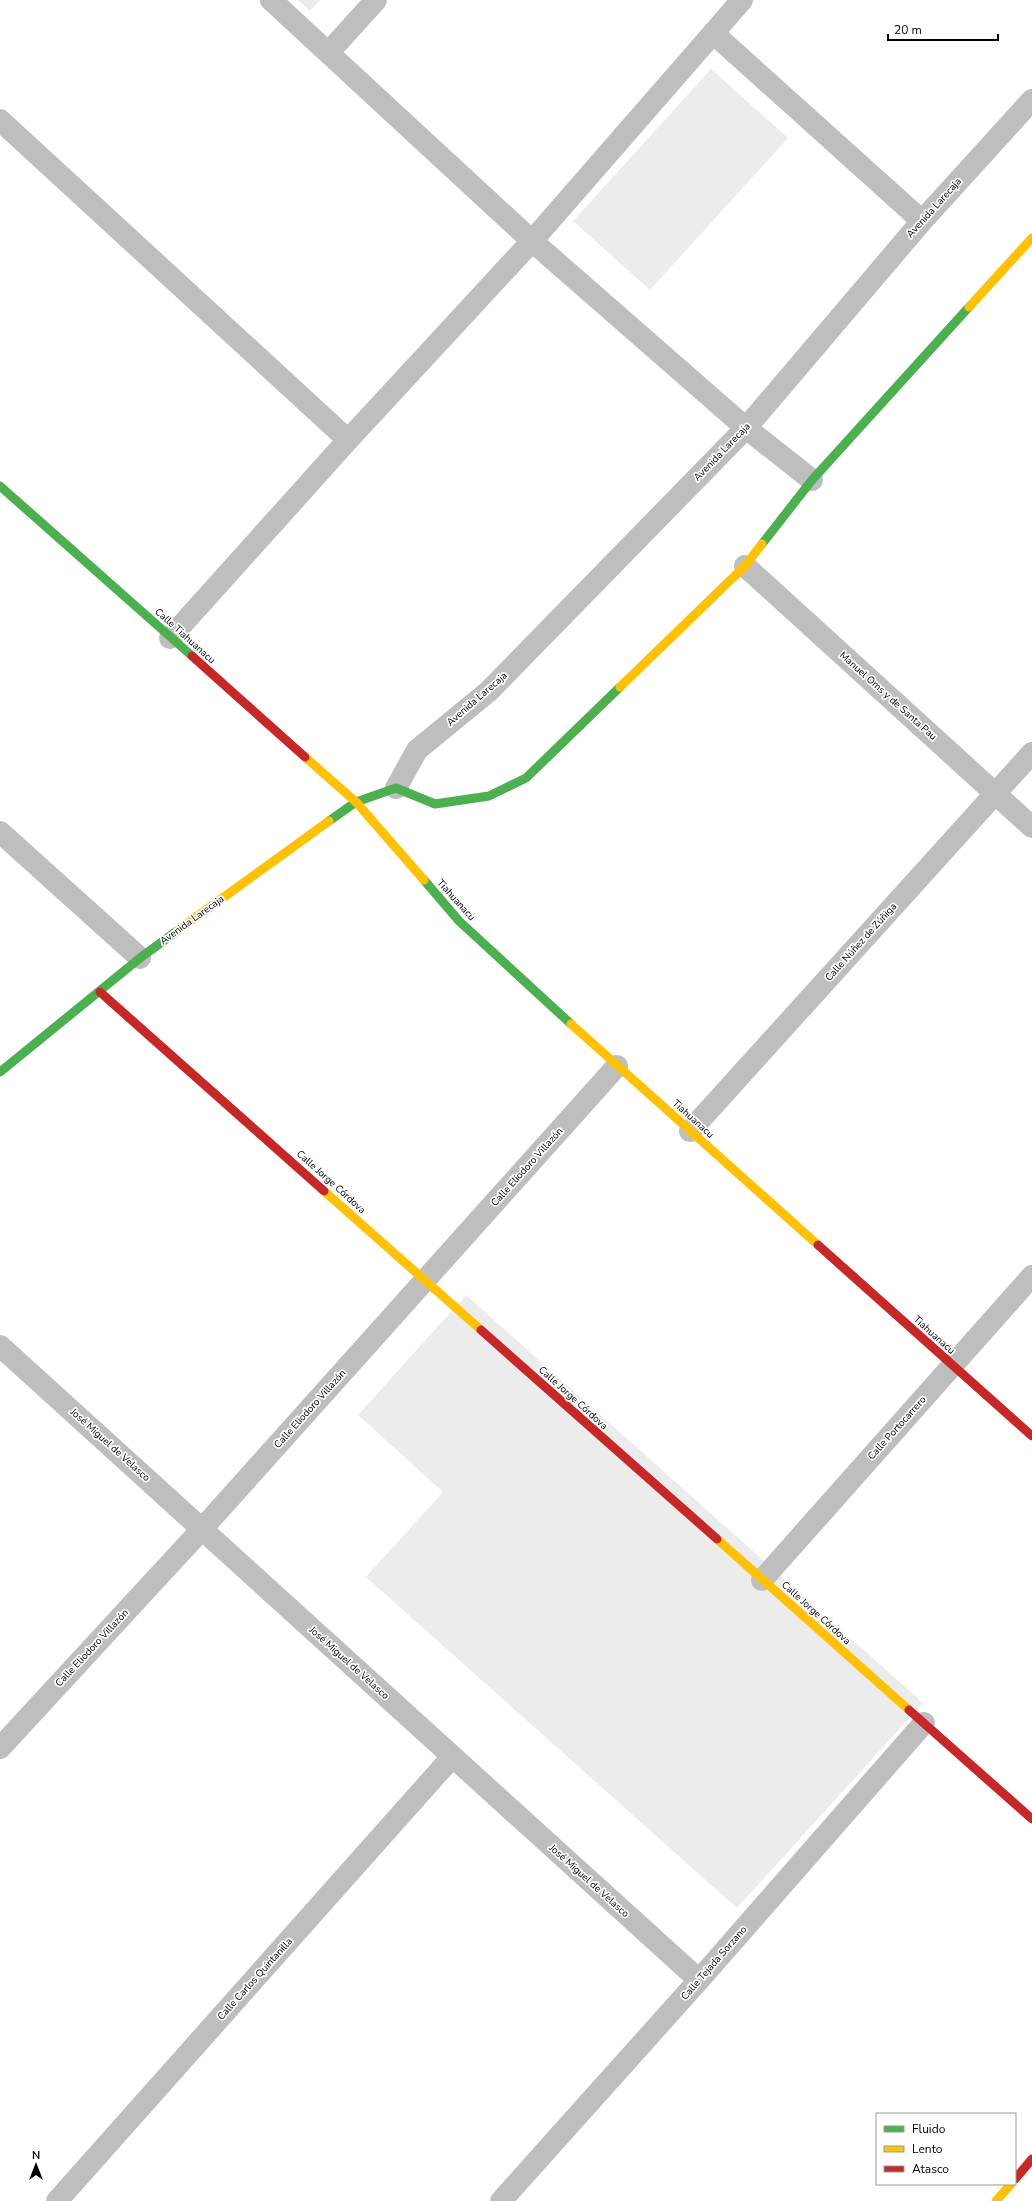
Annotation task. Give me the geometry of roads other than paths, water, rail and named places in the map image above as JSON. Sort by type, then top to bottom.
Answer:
[{"type":"street","points":[[271,0],[330,52],[532,241],[746,428],[812,480]]},
{"type":"street","points":[[330,52],[376,0]]},
{"type":"street","points":[[170,638],[348,440],[532,241],[742,0]]},
{"type":"street","points":[[713,33],[922,221]]},
{"type":"street","name":"Avenida Larecaja","points":[[0,1072],[140,958],[356,802],[396,788],[417,750],[489,691],[746,428],[922,221],[1032,100]]},
{"type":"street","points":[[0,120],[348,440]]},
{"type":"street","points":[[396,788],[435,804],[489,796],[526,778],[745,566],[812,480],[1032,238]]},
{"type":"street","name":"Calle Tiahuanacu","points":[[0,486],[356,802]]},
{"type":"street","name":"Manuel Oms y de Santa Pau","points":[[745,566],[1032,826]]},
{"type":"street","name":"Calle Núñez de Zúñiga","points":[[690,1131],[1032,753]]},
{"type":"street","name":"Tiahuanacu","points":[[356,802],[459,921],[617,1066],[1032,1436]]},
{"type":"street","points":[[0,832],[140,958]]},
{"type":"street","name":"Calle Jorge Córdova","points":[[100,992],[1032,1819]]},
{"type":"street","name":"Calle Eliodoro Villazón","points":[[0,1748],[202,1529],[617,1066]]},
{"type":"street","name":"Calle Portocarrero","points":[[762,1580],[1032,1276]]},
{"type":"street","name":"José Miguel de Velasco","points":[[0,1346],[699,1980]]},
{"type":"street","name":"Calle Tejada Sorzano","points":[[501,2201],[699,1980],[924,1723]]},
{"type":"street","name":"Calle Carlos Quintanilla","points":[[57,2201],[452,1757]]},
{"type":"street","points":[[1016,2178],[1032,2159]]},
{"type":"street","points":[[996,2201],[1010,2185]]}]
